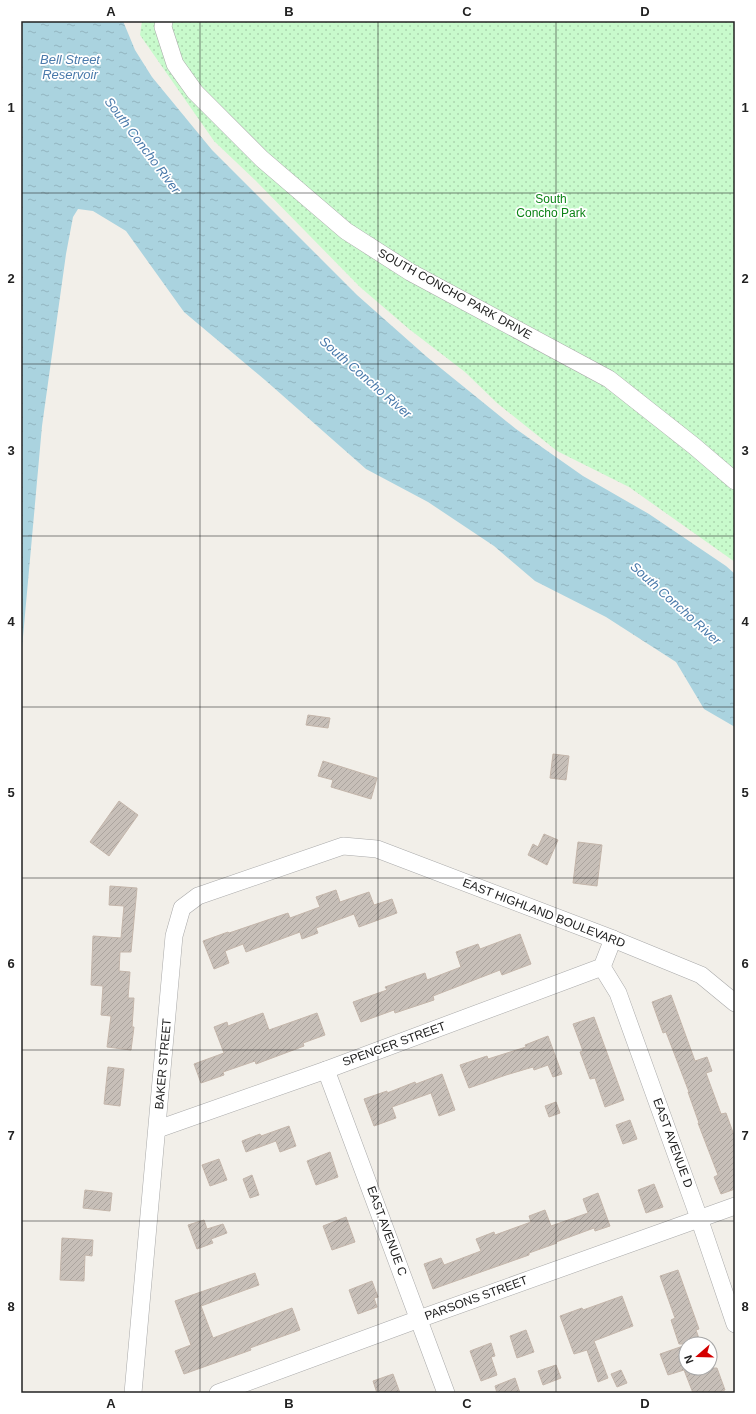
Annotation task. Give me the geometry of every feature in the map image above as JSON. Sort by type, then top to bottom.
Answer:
[{"type":"street","name":"SOUTH CONCHO PARK DRIVE","points":[[164,21],[163,27],[175,64],[195,92],[262,159],[346,230],[410,272],[609,379],[694,446],[735,481]]},
{"type":"street","name":"EAST HIGHLAND BOULEVARD","points":[[343,846],[377,849],[613,939],[701,975],[735,1003]]},
{"type":"street","name":"BAKER STREET","points":[[133,1393],[158,1129],[174,936],[182,908],[198,896],[343,846]]},
{"type":"street","points":[[602,967],[613,939]]},
{"type":"street","name":"SPENCER STREET","points":[[158,1129],[326,1070],[602,967]]},
{"type":"street","name":"EAST AVENUE D","points":[[602,967],[618,993],[699,1218],[735,1324]]},
{"type":"street","name":"EAST AVENUE C","points":[[326,1070],[446,1393]]},
{"type":"street","name":"PARSONS STREET","points":[[218,1393],[419,1319],[735,1206]]},
{"type":"green space","name":"South Concho Park","points":[[142,21],[735,21],[735,562],[629,487],[557,451],[497,403],[465,372],[409,329],[360,287],[256,181],[214,141],[140,35]]},
{"type":"water","points":[[21,21],[123,21],[135,50],[152,77],[212,150],[357,295],[427,357],[516,429],[583,476],[649,514],[726,566],[735,574],[735,727],[704,709],[676,662],[606,617],[535,581],[494,546],[428,502],[366,469],[265,380],[184,312],[126,231],[93,211],[78,209],[73,217],[66,254],[42,426],[21,659]]},
{"type":"building","points":[[308,715],[330,718],[328,728],[306,725]]},
{"type":"building","points":[[553,754],[569,756],[566,780],[550,778]]},
{"type":"building","points":[[323,761],[377,778],[371,799],[331,787],[333,780],[318,776]]},
{"type":"building","points":[[119,801],[138,815],[109,856],[90,842]]},
{"type":"building","points":[[544,834],[558,840],[547,865],[528,855],[533,844],[538,847]]},
{"type":"building","points":[[578,842],[602,845],[597,886],[573,883]]},
{"type":"building","points":[[110,886],[137,888],[131,952],[120,952],[119,971],[130,972],[128,998],[134,998],[132,1027],[134,1027],[131,1050],[107,1047],[111,1016],[101,1015],[103,986],[91,985],[93,936],[121,938],[124,906],[109,905]]},
{"type":"building","points":[[336,890],[340,902],[369,892],[374,905],[392,899],[397,913],[359,927],[354,914],[316,928],[318,933],[302,939],[300,932],[246,952],[243,944],[225,951],[229,963],[214,969],[203,941],[288,913],[290,918],[320,907],[316,897]]},
{"type":"building","points":[[520,934],[531,964],[502,975],[500,970],[433,996],[434,1000],[395,1013],[394,1010],[361,1022],[353,1002],[387,990],[385,987],[425,973],[427,980],[461,967],[456,952],[478,944],[480,949]]},
{"type":"building","points":[[671,995],[695,1061],[707,1057],[712,1071],[706,1073],[721,1114],[726,1113],[735,1138],[735,1189],[721,1194],[714,1177],[718,1175],[698,1123],[689,1092],[666,1032],[663,1033],[652,1002]]},
{"type":"building","points":[[263,1013],[269,1030],[317,1013],[325,1035],[303,1043],[304,1046],[256,1064],[255,1061],[223,1072],[224,1075],[201,1083],[194,1064],[224,1053],[214,1027],[227,1022],[228,1026]]},
{"type":"building","points":[[594,1017],[624,1100],[605,1107],[595,1078],[590,1079],[580,1052],[583,1051],[573,1024]]},
{"type":"building","points":[[548,1036],[562,1074],[553,1077],[548,1065],[534,1070],[533,1067],[469,1088],[460,1065],[487,1056],[488,1059],[526,1047],[525,1045]]},
{"type":"building","points":[[108,1067],[124,1069],[120,1106],[104,1104]]},
{"type":"building","points":[[442,1074],[455,1110],[439,1116],[431,1093],[392,1107],[396,1118],[374,1126],[364,1099],[387,1091],[387,1093],[415,1082],[416,1084]]},
{"type":"building","points":[[556,1102],[560,1113],[549,1117],[545,1106]]},
{"type":"building","points":[[630,1120],[637,1139],[623,1144],[616,1125]]},
{"type":"building","points":[[289,1126],[296,1146],[280,1152],[276,1141],[246,1152],[242,1141]]},
{"type":"building","points":[[330,1152],[338,1177],[316,1185],[307,1161]]},
{"type":"building","points":[[219,1159],[227,1180],[210,1186],[202,1165]]},
{"type":"building","points":[[252,1175],[259,1195],[250,1198],[243,1179]]},
{"type":"building","points":[[654,1184],[663,1207],[646,1213],[638,1190]]},
{"type":"building","points":[[85,1190],[112,1193],[110,1211],[83,1208]]},
{"type":"building","points":[[598,1193],[610,1226],[595,1231],[594,1228],[529,1253],[529,1255],[433,1289],[424,1264],[441,1258],[444,1265],[481,1251],[476,1239],[494,1232],[495,1235],[531,1222],[529,1216],[545,1210],[551,1226],[588,1213],[583,1199]]},
{"type":"building","points":[[346,1217],[355,1242],[332,1250],[323,1226]]},
{"type":"building","points":[[204,1220],[207,1229],[223,1224],[227,1233],[211,1239],[213,1243],[197,1249],[188,1225]]},
{"type":"building","points":[[62,1238],[93,1240],[92,1256],[85,1255],[84,1281],[60,1280]]},
{"type":"building","points":[[678,1270],[699,1329],[696,1330],[698,1336],[678,1336],[678,1341],[671,1320],[675,1318],[660,1276]]},
{"type":"building","points":[[255,1273],[259,1285],[201,1306],[213,1338],[292,1308],[300,1330],[250,1348],[251,1350],[184,1374],[175,1351],[191,1345],[175,1301]]},
{"type":"building","points":[[372,1281],[378,1297],[374,1298],[377,1307],[358,1314],[349,1290]]},
{"type":"building","points":[[622,1296],[633,1326],[594,1341],[608,1378],[598,1382],[587,1350],[574,1354],[560,1316],[582,1308],[583,1310]]},
{"type":"building","points":[[526,1330],[534,1352],[517,1358],[510,1336]]},
{"type":"building","points":[[491,1343],[495,1356],[491,1357],[497,1375],[481,1381],[470,1351]]},
{"type":"building","points":[[678,1348],[678,1372],[668,1375],[660,1354]]},
{"type":"building","points":[[556,1365],[561,1378],[543,1385],[538,1371]]},
{"type":"building","points":[[621,1370],[627,1383],[617,1387],[611,1374]]},
{"type":"building","points":[[718,1371],[725,1390],[715,1393],[693,1393],[686,1376],[718,1376]]},
{"type":"building","points":[[393,1374],[400,1393],[377,1393],[373,1381]]},
{"type":"building","points":[[515,1378],[520,1393],[497,1393],[495,1386]]},
{"type":"water label","name":"Bell Street Reservoir","points":[[70,66]]},
{"type":"water label","name":"South Concho River","points":[[143,145]]},
{"type":"water label","name":"South Concho River","points":[[366,377]]},
{"type":"water label","name":"South Concho River","points":[[676,603]]}]
